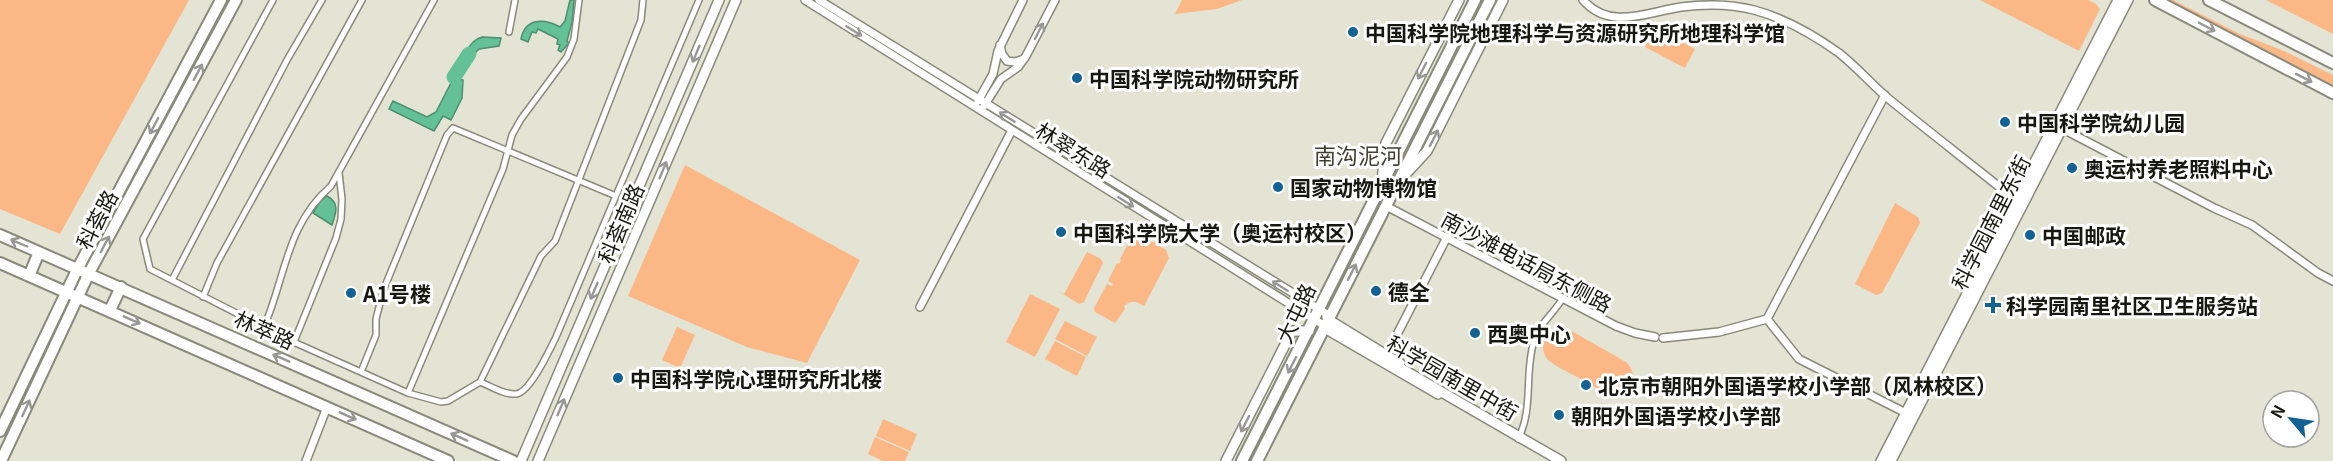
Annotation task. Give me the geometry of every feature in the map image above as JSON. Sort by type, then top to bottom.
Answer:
[{"type":"main road","name":"科荟路","points":[[0,431],[78,268],[221,0]]},
{"type":"main road","name":"科荟路","points":[[1,461],[89,273],[236,0]]},
{"type":"main road","name":"大屯路","points":[[1242,461],[1475,0]]},
{"type":"main road","name":"大屯路","points":[[1257,461],[1490,0]]},
{"type":"main road","points":[[2155,0],[2333,93]]},
{"type":"main road","points":[[2209,0],[2333,63]]},
{"type":"main road","name":"林萃路","points":[[0,235],[513,461]]},
{"type":"main road","points":[[28,276],[39,252]]},
{"type":"main road","points":[[0,262],[448,461]]},
{"type":"main road","points":[[110,310],[121,287]]},
{"type":"main road","points":[[1315,319],[1327,323]]},
{"type":"street","points":[[273,0],[143,239],[150,269],[294,342],[408,393],[441,402],[448,401],[480,382],[541,256],[555,241],[641,20],[643,0]]},
{"type":"street","points":[[172,280],[287,60],[322,0]]},
{"type":"street","points":[[203,297],[217,262],[362,0]]},
{"type":"street","points":[[264,327],[275,301],[280,278],[297,229],[318,198],[332,186],[434,0]]},
{"type":"street","points":[[509,32],[514,0]]},
{"type":"street","points":[[408,393],[503,169],[520,119],[567,57],[574,39],[579,0]]},
{"type":"street","points":[[480,382],[508,393],[516,394],[527,388],[556,337],[699,0]]},
{"type":"street","name":"科荟南路","points":[[521,461],[719,0]]},
{"type":"street","name":"科荟南路","points":[[538,461],[736,0]]},
{"type":"street","name":"林翠东路","points":[[805,0],[1315,319]]},
{"type":"street","name":"林翠东路","points":[[819,0],[983,101],[1315,319]]},
{"type":"street","points":[[981,111],[1000,45],[1023,0]]},
{"type":"street","points":[[974,106],[983,101],[1001,79],[1018,67],[1055,0]]},
{"type":"street","name":"大屯路","points":[[1382,182],[1386,142],[1459,0]]},
{"type":"street","name":"大屯路","points":[[1398,183],[1427,151],[1503,0]]},
{"type":"street","points":[[1583,0],[1599,12],[1616,18],[1632,18],[1681,7],[1704,5],[1728,6],[1770,15],[1808,33],[1840,54],[1885,95],[2019,203]]},
{"type":"street","points":[[2116,0],[2058,127],[2214,208],[2252,225],[2318,273],[2333,281]]},
{"type":"street","name":"科学园南里东街","points":[[1887,461],[2117,11],[2127,0]]},
{"type":"street","points":[[1000,45],[1007,61],[1024,59]]},
{"type":"street","points":[[1885,95],[1767,319],[1799,359],[1911,415]]},
{"type":"street","points":[[361,372],[376,335],[376,319],[382,291],[447,135],[453,128],[616,196]]},
{"type":"street","points":[[920,307],[1012,130]]},
{"type":"street","points":[[294,342],[336,238],[342,199],[339,172]]},
{"type":"street","name":"南沙滩电话局东侧路","points":[[1386,206],[1616,326],[1635,333],[1659,337],[1719,332],[1767,319]]},
{"type":"street","points":[[1386,357],[1447,237]]},
{"type":"street","points":[[1519,437],[1527,415],[1530,355],[1534,339],[1563,298]]},
{"type":"street","points":[[1226,461],[1292,331],[1315,319]]},
{"type":"street","points":[[1327,323],[1519,437],[1553,461]]},
{"type":"street","name":"科学园南里中街","points":[[1327,323],[1562,461]]},
{"type":"street","points":[[306,461],[327,407]]},
{"type":"street","points":[[1881,461],[1911,415]]},
{"type":"street","points":[[1892,461],[1911,415]]},
{"type":"street","points":[[1519,437],[1569,461]]},
{"type":"shaded area","points":[[0,0],[189,0],[60,234],[0,209]]},
{"type":"shaded area","points":[[570,0],[574,0],[567,41],[569,43],[561,52],[558,50],[560,45],[557,44],[558,39],[538,29],[536,33],[532,32],[528,42],[521,39],[527,27],[536,22],[548,22],[560,27],[565,21]]},
{"type":"shaded area","points":[[1182,0],[1242,0],[1217,9],[1175,14]]},
{"type":"shaded area","points":[[1980,0],[2088,0],[2100,9],[2079,51]]},
{"type":"shaded area","points":[[2160,0],[2173,0],[2240,34],[2284,51],[2333,75],[2333,88]]},
{"type":"shaded area","points":[[2266,0],[2333,0],[2333,34]]},
{"type":"shaded area","points":[[1654,28],[1695,49],[1685,68],[1645,47]]},
{"type":"shaded area","points":[[482,37],[501,38],[499,46],[479,49],[472,56],[467,51],[468,48],[475,40]]},
{"type":"shaded area","points":[[454,77],[463,80],[462,98],[451,120],[443,116],[434,131],[389,109],[393,101],[427,117],[436,112]]},
{"type":"shaded area","points":[[685,165],[860,260],[807,363],[747,347],[628,296]]},
{"type":"shaded area","points":[[327,196],[335,205],[336,212],[332,225],[313,213],[320,201]]},
{"type":"shaded area","points":[[1895,203],[1918,217],[1920,223],[1882,293],[1876,295],[1855,284]]},
{"type":"shaded area","points":[[1135,231],[1166,250],[1169,258],[1144,306],[1134,302],[1127,304],[1115,323],[1095,312],[1094,308],[1107,284],[1112,286],[1113,284],[1108,281]]},
{"type":"shaded area","points":[[1087,252],[1101,259],[1103,263],[1084,302],[1079,304],[1058,291],[1064,294]]},
{"type":"shaded area","points":[[1030,294],[1060,309],[1035,357],[1006,342]]},
{"type":"shaded area","points":[[1065,321],[1097,337],[1087,356],[1055,339]]},
{"type":"shaded area","points":[[677,327],[695,335],[680,368],[662,360]]},
{"type":"shaded area","points":[[1558,328],[1568,329],[1626,362],[1634,378],[1631,388],[1619,395],[1603,391],[1548,360],[1543,350],[1544,341],[1549,333]]},
{"type":"shaded area","points":[[1055,341],[1086,357],[1077,376],[1045,359]]},
{"type":"shaded area","points":[[883,419],[917,434],[910,451],[876,436]]},
{"type":"shaded area","points":[[875,437],[909,452],[905,461],[883,461],[868,454]]},
{"type":"waterway","points":[[454,77],[469,54]]},
{"type":"place","name":"中国科学院地理科学与资源研究所地理科学馆","points":[[1353,32]]},
{"type":"place","name":"中国科学院动物研究所","points":[[1077,78]]},
{"type":"place","name":"中国科学院幼儿园","points":[[2005,122]]},
{"type":"place","name":"奥运村养老照料中心","points":[[2072,168]]},
{"type":"place","name":"国家动物博物馆","points":[[1278,187]]},
{"type":"place","name":"中国科学院大学（奥运村校区）","points":[[1061,232]]},
{"type":"place","name":"中国邮政","points":[[2030,235]]},
{"type":"place","name":"德全","points":[[1376,291]]},
{"type":"place","name":"A1号楼","points":[[351,293]]},
{"type":"place","name":"科学园南里社区卫生服务站","points":[[1993,305]]},
{"type":"place","name":"西奥中心","points":[[1475,333]]},
{"type":"place","name":"中国科学院心理研究所北楼","points":[[618,378]]},
{"type":"place","name":"北京市朝阳外国语学校小学部（风林校区）","points":[[1586,385]]},
{"type":"place","name":"朝阳外国语学校小学部","points":[[1559,415]]},
{"type":"district","name":"南沟泥河","points":[[1358,154]]}]
